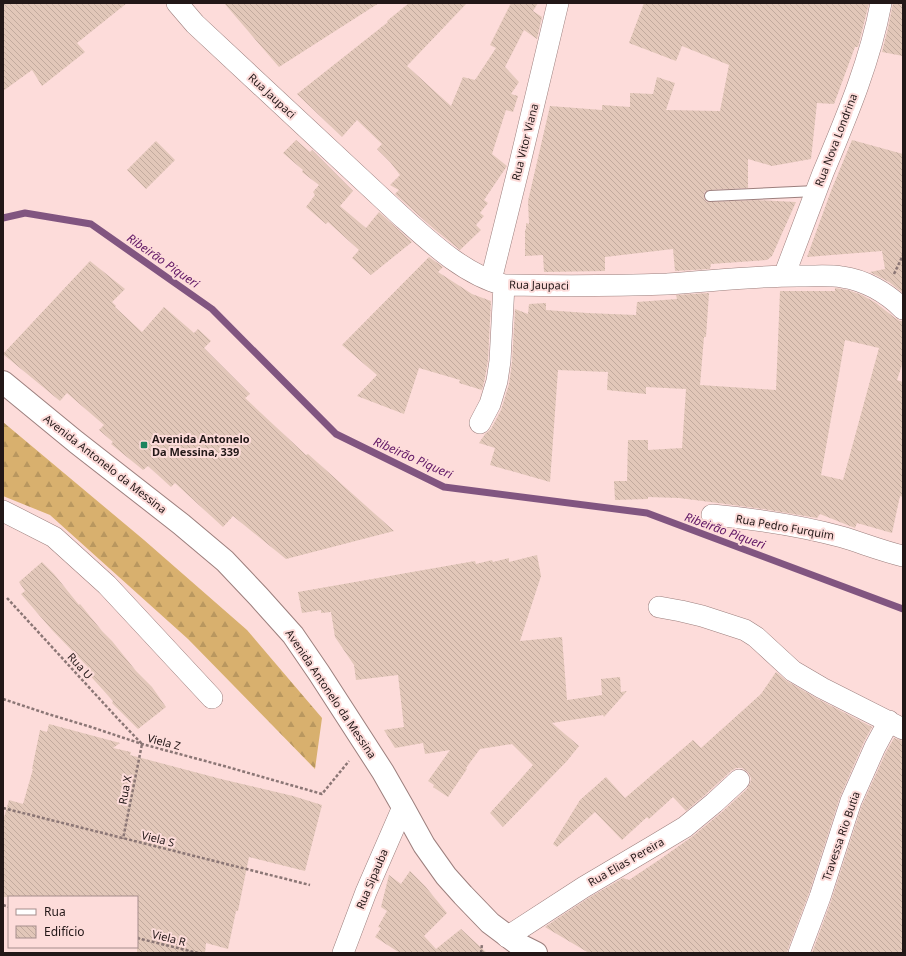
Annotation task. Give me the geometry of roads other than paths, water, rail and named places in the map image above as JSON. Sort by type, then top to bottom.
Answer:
[{"type":"street","name":"Rua Jaupaci","points":[[177,3],[201,30],[426,239],[469,270],[497,282],[555,286],[668,284],[784,276],[835,276],[858,280],[869,285],[884,294],[903,309]]},
{"type":"street","name":"Rua Vitor Viana","points":[[480,423],[490,404],[497,381],[500,361],[497,282],[518,171],[558,3]]},
{"type":"street","name":"Rua Nova Londrina","points":[[784,276],[860,78],[872,40],[881,3]]},
{"type":"street","name":"Avenida Antonelo da Messina","points":[[3,382],[76,442],[181,524],[225,561],[254,592],[293,635],[365,743],[424,845],[446,876],[482,916],[507,937],[536,953]]},
{"type":"street","points":[[3,511],[54,537],[101,579],[212,698]]},
{"type":"street","name":"Rua Pedro Furquim","points":[[712,515],[749,518],[802,527],[843,537],[903,556]]},
{"type":"street","points":[[659,607],[702,616],[746,630],[756,637],[793,671],[822,688],[896,725]]},
{"type":"street","name":"Travessa Rio Butia","points":[[799,953],[820,897],[851,801],[875,747],[896,725]]},
{"type":"street","name":"Rua Elias Pereira","points":[[507,937],[584,887],[685,827],[739,780]]},
{"type":"street","name":"Rua Sipauba","points":[[343,953],[366,892],[403,807]]},
{"type":"lane","points":[[710,196],[816,191]]},
{"type":"waterway","name":"Ribeirão Piqueri","points":[[3,218],[25,213],[91,224],[212,309],[336,434],[444,487],[647,513],[903,609]]},
{"type":"place","name":"Avenida Antonelo Da Messina, 339","points":[[144,445]]}]
